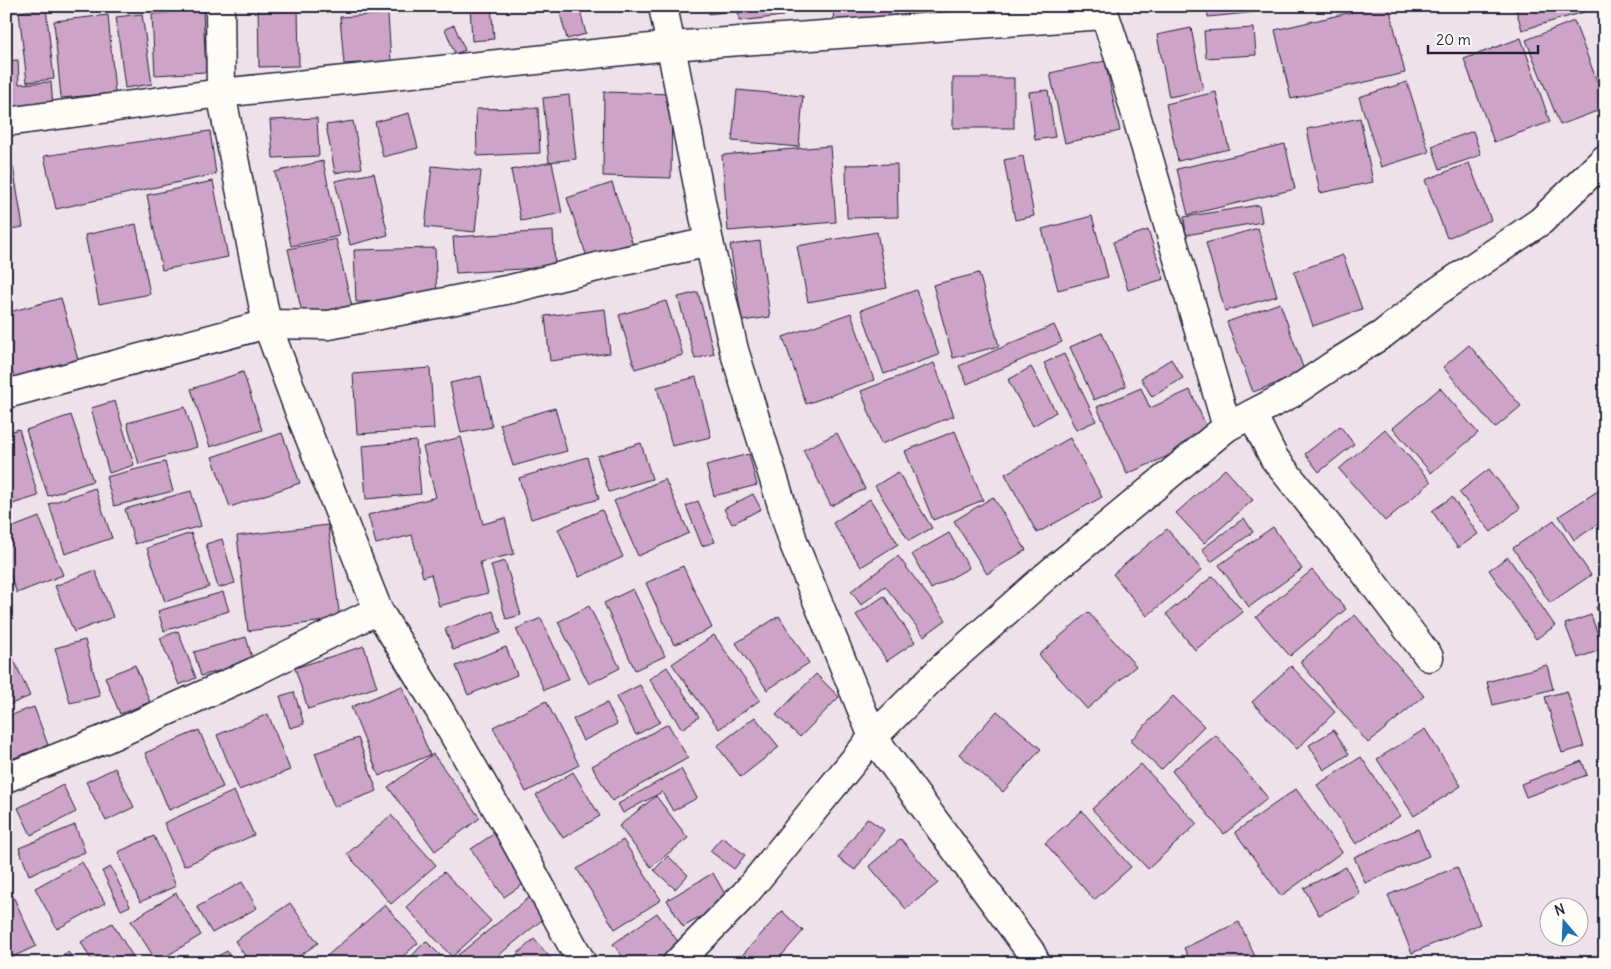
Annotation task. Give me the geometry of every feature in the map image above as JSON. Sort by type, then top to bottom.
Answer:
[{"type":"street","points":[[220,6],[221,93],[267,324],[298,408],[378,610],[511,833],[582,963]]},
{"type":"street","points":[[663,6],[709,242],[734,350],[794,544],[873,738],[1030,951],[1036,963]]},
{"type":"street","points":[[6,122],[221,93],[670,46],[1103,11],[1123,70],[1227,426]]},
{"type":"street","points":[[677,963],[745,894],[873,738],[941,669],[1045,577],[1227,426],[1292,393],[1383,334],[1435,294],[1541,221],[1605,159]]},
{"type":"street","points":[[6,394],[267,324],[329,325],[511,289],[597,267],[709,242]]},
{"type":"street","points":[[1252,414],[1274,458],[1429,656]]},
{"type":"street","points":[[6,778],[105,739],[254,672],[378,610]]},
{"type":"building","points":[[80,6],[157,6],[80,8]]},
{"type":"building","points":[[258,6],[298,6],[299,66],[259,67]]},
{"type":"building","points":[[470,6],[491,6],[494,39],[472,41]]},
{"type":"building","points":[[558,6],[579,6],[586,34],[567,39]]},
{"type":"building","points":[[708,6],[730,6],[731,11],[709,14]]},
{"type":"building","points":[[738,6],[782,6],[783,16],[739,21]]},
{"type":"building","points":[[833,6],[895,6],[896,24],[834,27]]},
{"type":"building","points":[[906,6],[985,6],[986,15],[908,23]]},
{"type":"building","points":[[1207,6],[1258,6],[1258,12],[1208,17]]},
{"type":"building","points":[[1378,6],[1389,6],[1405,73],[1291,99],[1275,30]]},
{"type":"building","points":[[1515,6],[1583,6],[1584,12],[1522,30]]},
{"type":"building","points":[[46,8],[54,79],[27,82],[19,12]]},
{"type":"building","points":[[203,11],[206,72],[155,75],[152,14]]},
{"type":"building","points":[[142,14],[152,84],[125,88],[116,17]]},
{"type":"building","points":[[388,14],[391,61],[344,64],[340,17]]},
{"type":"building","points":[[108,15],[115,93],[61,98],[54,21]]},
{"type":"building","points":[[1574,21],[1605,102],[1605,108],[1560,125],[1526,40]]},
{"type":"building","points":[[454,25],[465,50],[455,54],[445,29]]},
{"type":"building","points":[[1191,28],[1203,90],[1169,97],[1157,35]]},
{"type":"building","points":[[1254,28],[1256,55],[1206,58],[1204,31]]},
{"type":"building","points":[[1521,38],[1550,122],[1494,142],[1464,59]]},
{"type":"building","points":[[18,60],[19,84],[51,82],[53,107],[6,114],[6,61]]},
{"type":"building","points":[[1105,61],[1120,131],[1065,143],[1050,73]]},
{"type":"building","points":[[953,78],[1014,78],[1014,128],[953,128]]},
{"type":"building","points":[[1407,82],[1429,152],[1381,167],[1359,97]]},
{"type":"building","points":[[737,90],[803,96],[799,147],[732,141]]},
{"type":"building","points":[[1048,90],[1055,137],[1035,140],[1029,92]]},
{"type":"building","points":[[604,92],[672,94],[671,178],[603,176]]},
{"type":"building","points":[[1216,92],[1229,149],[1178,161],[1166,104]]},
{"type":"building","points":[[569,95],[576,159],[549,162],[543,98]]},
{"type":"building","points":[[538,108],[540,153],[477,156],[476,109]]},
{"type":"building","points":[[409,113],[418,148],[383,157],[375,122]]},
{"type":"building","points":[[317,118],[319,156],[273,158],[270,120]]},
{"type":"building","points":[[1360,118],[1373,182],[1320,193],[1307,129]]},
{"type":"building","points":[[353,121],[362,168],[335,173],[326,125]]},
{"type":"building","points":[[210,131],[216,174],[56,209],[44,156]]},
{"type":"building","points":[[1473,131],[1481,155],[1440,169],[1432,146]]},
{"type":"building","points":[[1285,144],[1295,189],[1188,215],[1177,169]]},
{"type":"building","points":[[830,146],[836,222],[728,231],[722,155]]},
{"type":"building","points":[[1023,156],[1034,216],[1015,220],[1004,160]]},
{"type":"building","points":[[323,161],[339,236],[291,246],[275,172]]},
{"type":"building","points":[[552,162],[562,213],[521,221],[511,170]]},
{"type":"building","points":[[1469,163],[1491,220],[1447,238],[1425,180]]},
{"type":"building","points":[[897,164],[898,217],[847,218],[846,165]]},
{"type":"building","points":[[13,166],[23,227],[6,230],[6,167]]},
{"type":"building","points":[[432,166],[481,171],[475,232],[425,227]]},
{"type":"building","points":[[374,173],[388,235],[350,245],[335,181]]},
{"type":"building","points":[[213,181],[228,257],[162,270],[147,195]]},
{"type":"building","points":[[612,183],[633,245],[588,260],[567,198]]},
{"type":"building","points":[[1259,205],[1262,222],[1186,235],[1184,217]]},
{"type":"building","points":[[1092,216],[1108,277],[1058,290],[1042,229]]},
{"type":"building","points":[[136,224],[150,294],[99,304],[85,235]]},
{"type":"building","points":[[1258,228],[1277,296],[1225,311],[1206,243]]},
{"type":"building","points":[[1148,230],[1164,279],[1128,290],[1113,242]]},
{"type":"building","points":[[553,231],[555,267],[456,273],[453,237]]},
{"type":"building","points":[[877,232],[887,288],[808,302],[797,246]]},
{"type":"building","points":[[336,239],[352,307],[303,318],[288,249]]},
{"type":"building","points":[[760,241],[770,317],[742,321],[730,245]]},
{"type":"building","points":[[435,248],[437,300],[356,302],[354,250]]},
{"type":"building","points":[[1343,255],[1362,309],[1313,326],[1294,272]]},
{"type":"building","points":[[979,273],[999,346],[953,358],[933,285]]},
{"type":"building","points":[[916,290],[939,355],[884,374],[861,310]]},
{"type":"building","points":[[698,292],[714,354],[695,359],[678,297]]},
{"type":"building","points":[[61,298],[78,360],[14,378],[6,348],[6,313]]},
{"type":"building","points":[[666,301],[683,355],[635,369],[619,315]]},
{"type":"building","points":[[1280,303],[1305,373],[1253,392],[1227,322]]},
{"type":"building","points":[[605,309],[610,353],[550,361],[545,316]]},
{"type":"building","points":[[851,313],[874,380],[806,404],[783,337]]},
{"type":"building","points":[[1054,325],[1062,342],[967,384],[959,366]]},
{"type":"building","points":[[1102,333],[1126,386],[1094,400],[1070,347]]},
{"type":"building","points":[[1469,345],[1521,406],[1495,428],[1443,367]]},
{"type":"building","points":[[1064,354],[1096,421],[1076,430],[1044,363]]},
{"type":"building","points":[[1171,359],[1183,378],[1152,397],[1141,378]]},
{"type":"building","points":[[934,363],[954,416],[881,444],[861,391]]},
{"type":"building","points":[[1031,367],[1056,412],[1033,426],[1008,380]]},
{"type":"building","points":[[430,368],[434,429],[357,434],[353,374]]},
{"type":"building","points":[[243,372],[262,430],[210,447],[191,389]]},
{"type":"building","points":[[481,376],[492,427],[461,433],[450,383]]},
{"type":"building","points":[[696,377],[711,437],[672,446],[657,387]]},
{"type":"building","points":[[1141,388],[1150,408],[1190,390],[1211,437],[1127,474],[1097,407]]},
{"type":"building","points":[[1440,388],[1478,433],[1431,473],[1393,428]]},
{"type":"building","points":[[115,401],[134,465],[109,473],[91,408]]},
{"type":"building","points":[[185,407],[197,447],[139,464],[127,423]]},
{"type":"building","points":[[555,408],[567,451],[513,466],[500,424]]},
{"type":"building","points":[[71,415],[93,481],[48,496],[26,430]]},
{"type":"building","points":[[1340,426],[1354,444],[1319,472],[1305,454]]},
{"type":"building","points":[[19,429],[38,496],[6,506],[6,433]]},
{"type":"building","points":[[1385,429],[1431,482],[1385,521],[1339,469]]},
{"type":"building","points":[[955,431],[983,500],[933,520],[905,451]]},
{"type":"building","points":[[282,433],[300,483],[230,507],[212,457]]},
{"type":"building","points":[[837,433],[865,489],[831,506],[803,450]]},
{"type":"building","points":[[461,437],[483,524],[505,518],[514,554],[480,562],[488,593],[439,606],[431,574],[423,577],[412,535],[376,544],[368,515],[436,497],[423,447]]},
{"type":"building","points":[[1070,438],[1102,497],[1037,533],[1005,474]]},
{"type":"building","points":[[416,441],[421,494],[366,499],[362,446]]},
{"type":"building","points":[[641,443],[652,479],[609,492],[597,456]]},
{"type":"building","points":[[749,454],[757,485],[714,496],[706,465]]},
{"type":"building","points":[[587,457],[599,499],[531,519],[519,478]]},
{"type":"building","points":[[165,462],[173,491],[114,506],[106,477]]},
{"type":"building","points":[[1225,469],[1253,500],[1204,543],[1176,513]]},
{"type":"building","points":[[1489,469],[1520,508],[1491,532],[1459,492]]},
{"type":"building","points":[[898,472],[932,528],[909,541],[875,486]]},
{"type":"building","points":[[665,479],[689,533],[638,556],[614,501]]},
{"type":"building","points":[[95,488],[112,538],[65,554],[49,504]]},
{"type":"building","points":[[1601,489],[1605,494],[1605,520],[1574,540],[1559,516]]},
{"type":"building","points":[[191,491],[201,526],[135,544],[125,509]]},
{"type":"building","points":[[753,494],[761,509],[732,524],[724,509]]},
{"type":"building","points":[[993,497],[1026,550],[987,574],[954,521]]},
{"type":"building","points":[[1452,497],[1478,534],[1458,548],[1432,511]]},
{"type":"building","points":[[870,499],[898,544],[861,567],[833,523]]},
{"type":"building","points":[[698,501],[715,542],[702,546],[686,506]]},
{"type":"building","points":[[602,510],[623,557],[579,577],[558,529]]},
{"type":"building","points":[[39,517],[63,575],[17,593],[6,566],[6,530]]},
{"type":"building","points":[[1244,518],[1253,532],[1211,562],[1202,549]]},
{"type":"building","points":[[1554,520],[1591,575],[1550,603],[1513,548]]},
{"type":"building","points":[[328,525],[340,619],[248,631],[237,536]]},
{"type":"building","points":[[1273,527],[1302,569],[1249,607],[1219,565]]},
{"type":"building","points":[[1167,529],[1202,570],[1147,616],[1113,574]]},
{"type":"building","points":[[191,533],[209,587],[165,602],[147,548]]},
{"type":"building","points":[[949,533],[969,568],[931,589],[912,554]]},
{"type":"building","points":[[222,539],[235,583],[218,588],[206,544]]},
{"type":"building","points":[[898,556],[946,620],[924,636],[885,586],[861,605],[851,591]]},
{"type":"building","points":[[1508,557],[1555,626],[1536,639],[1489,570]]},
{"type":"building","points":[[505,561],[521,615],[506,619],[491,565]]},
{"type":"building","points":[[683,566],[712,628],[674,645],[646,583]]},
{"type":"building","points":[[95,570],[113,617],[74,632],[55,586]]},
{"type":"building","points":[[1312,570],[1346,609],[1290,656],[1256,617]]},
{"type":"building","points":[[1213,576],[1243,612],[1195,650],[1166,614]]},
{"type":"building","points":[[633,589],[665,656],[635,670],[604,603]]},
{"type":"building","points":[[223,592],[229,611],[164,631],[158,611]]},
{"type":"building","points":[[884,596],[915,642],[887,661],[856,615]]},
{"type":"building","points":[[1605,603],[1605,630],[1596,607]]},
{"type":"building","points":[[589,606],[620,668],[589,684],[558,622]]},
{"type":"building","points":[[493,611],[501,633],[453,650],[445,629]]},
{"type":"building","points":[[1088,612],[1136,666],[1087,709],[1039,655]]},
{"type":"building","points":[[1355,615],[1424,696],[1368,743],[1300,662]]},
{"type":"building","points":[[1591,615],[1603,649],[1578,658],[1565,624]]},
{"type":"building","points":[[779,616],[809,663],[767,690],[736,643]]},
{"type":"building","points":[[541,618],[569,679],[544,690],[516,629]]},
{"type":"building","points":[[178,631],[196,678],[179,685],[160,638]]},
{"type":"building","points":[[714,635],[760,700],[719,729],[672,664]]},
{"type":"building","points":[[246,637],[253,661],[201,676],[194,652]]},
{"type":"building","points":[[85,640],[100,696],[70,703],[55,648]]},
{"type":"building","points":[[6,642],[30,696],[6,706]]},
{"type":"building","points":[[364,646],[377,687],[308,709],[295,668]]},
{"type":"building","points":[[506,647],[517,675],[468,695],[456,666]]},
{"type":"building","points":[[135,665],[150,702],[120,714],[105,677]]},
{"type":"building","points":[[1547,665],[1553,689],[1493,705],[1487,682]]},
{"type":"building","points":[[1291,666],[1335,712],[1297,749],[1252,702]]},
{"type":"building","points":[[667,667],[699,717],[682,729],[649,679]]},
{"type":"building","points":[[816,674],[839,697],[800,737],[776,715]]},
{"type":"building","points":[[640,685],[660,722],[636,735],[616,697]]},
{"type":"building","points":[[402,686],[430,755],[379,776],[351,707]]},
{"type":"building","points":[[1567,691],[1584,747],[1562,753],[1545,697]]},
{"type":"building","points":[[294,692],[304,724],[290,728],[280,696]]},
{"type":"building","points":[[1173,696],[1204,726],[1161,770],[1130,741]]},
{"type":"building","points":[[546,701],[579,765],[526,792],[493,727]]},
{"type":"building","points":[[607,703],[617,724],[583,741],[573,719]]},
{"type":"building","points":[[34,707],[48,745],[6,761],[6,717]]},
{"type":"building","points":[[997,711],[1041,749],[1003,792],[959,754]]},
{"type":"building","points":[[268,714],[290,770],[239,790],[217,735]]},
{"type":"building","points":[[755,717],[779,747],[741,777],[717,746]]},
{"type":"building","points":[[668,724],[688,758],[612,801],[592,766]]},
{"type":"building","points":[[1425,729],[1461,786],[1414,816],[1377,759]]},
{"type":"building","points":[[199,730],[223,787],[169,810],[145,753]]},
{"type":"building","points":[[1334,730],[1349,754],[1324,770],[1309,745]]},
{"type":"building","points":[[1216,735],[1268,798],[1224,834],[1172,771]]},
{"type":"building","points":[[358,738],[377,791],[334,807],[315,753]]},
{"type":"building","points":[[433,754],[480,818],[435,851],[388,787]]},
{"type":"building","points":[[1361,757],[1400,816],[1356,844],[1317,785]]},
{"type":"building","points":[[1582,761],[1587,775],[1526,797],[1521,784]]},
{"type":"building","points":[[1141,764],[1197,824],[1148,869],[1092,809]]},
{"type":"building","points":[[115,768],[134,807],[106,821],[86,782]]},
{"type":"building","points":[[681,769],[697,798],[673,811],[662,792],[623,813],[618,804]]},
{"type":"building","points":[[573,772],[600,816],[563,838],[536,795]]},
{"type":"building","points":[[63,785],[76,812],[31,835],[18,808]]},
{"type":"building","points":[[1296,789],[1342,852],[1281,896],[1235,832]]},
{"type":"building","points":[[234,791],[254,835],[184,866],[164,823]]},
{"type":"building","points":[[656,796],[688,838],[651,867],[619,826]]},
{"type":"building","points":[[1082,811],[1131,867],[1094,900],[1045,843]]},
{"type":"building","points":[[391,815],[436,865],[391,904],[347,854]]},
{"type":"building","points":[[867,818],[884,830],[855,870],[838,858]]},
{"type":"building","points":[[75,825],[85,852],[29,875],[19,848]]},
{"type":"building","points":[[1418,829],[1429,856],[1365,883],[1354,857]]},
{"type":"building","points":[[495,833],[528,881],[504,897],[471,849]]},
{"type":"building","points":[[154,836],[176,886],[140,902],[118,852]]},
{"type":"building","points":[[722,837],[745,855],[734,869],[710,851]]},
{"type":"building","points":[[901,839],[938,883],[906,909],[869,866]]},
{"type":"building","points":[[623,840],[661,900],[615,929],[577,869]]},
{"type":"building","points":[[668,856],[688,875],[675,889],[654,870]]},
{"type":"building","points":[[82,862],[105,903],[57,929],[35,888]]},
{"type":"building","points":[[111,867],[130,906],[121,910],[102,871]]},
{"type":"building","points":[[1346,867],[1360,894],[1319,915],[1304,888]]},
{"type":"building","points":[[1457,867],[1480,924],[1412,953],[1388,895]]},
{"type":"building","points":[[444,872],[491,921],[452,957],[406,907]]},
{"type":"building","points":[[713,873],[729,901],[683,927],[667,900]]},
{"type":"building","points":[[242,882],[257,908],[212,933],[197,907]]},
{"type":"building","points":[[176,893],[201,935],[157,962],[131,921]]},
{"type":"building","points":[[12,894],[36,946],[6,960],[6,897]]},
{"type":"building","points":[[531,896],[547,916],[489,963],[464,963],[458,955]]},
{"type":"building","points":[[290,903],[318,943],[289,963],[250,963],[235,941]]},
{"type":"building","points":[[385,905],[418,943],[395,963],[319,963]]},
{"type":"building","points":[[782,911],[803,931],[775,963],[739,963],[737,961]]},
{"type":"building","points":[[657,913],[682,947],[661,963],[627,963],[613,944]]},
{"type":"building","points":[[1239,922],[1258,963],[1191,963],[1184,948]]},
{"type":"building","points":[[112,923],[137,963],[93,963],[81,942]]},
{"type":"building","points":[[534,939],[555,963],[507,963]]},
{"type":"building","points":[[426,941],[448,963],[405,963]]},
{"type":"building","points":[[227,951],[233,963],[205,963]]},
{"type":"building","points":[[68,952],[77,963],[54,963]]}]
